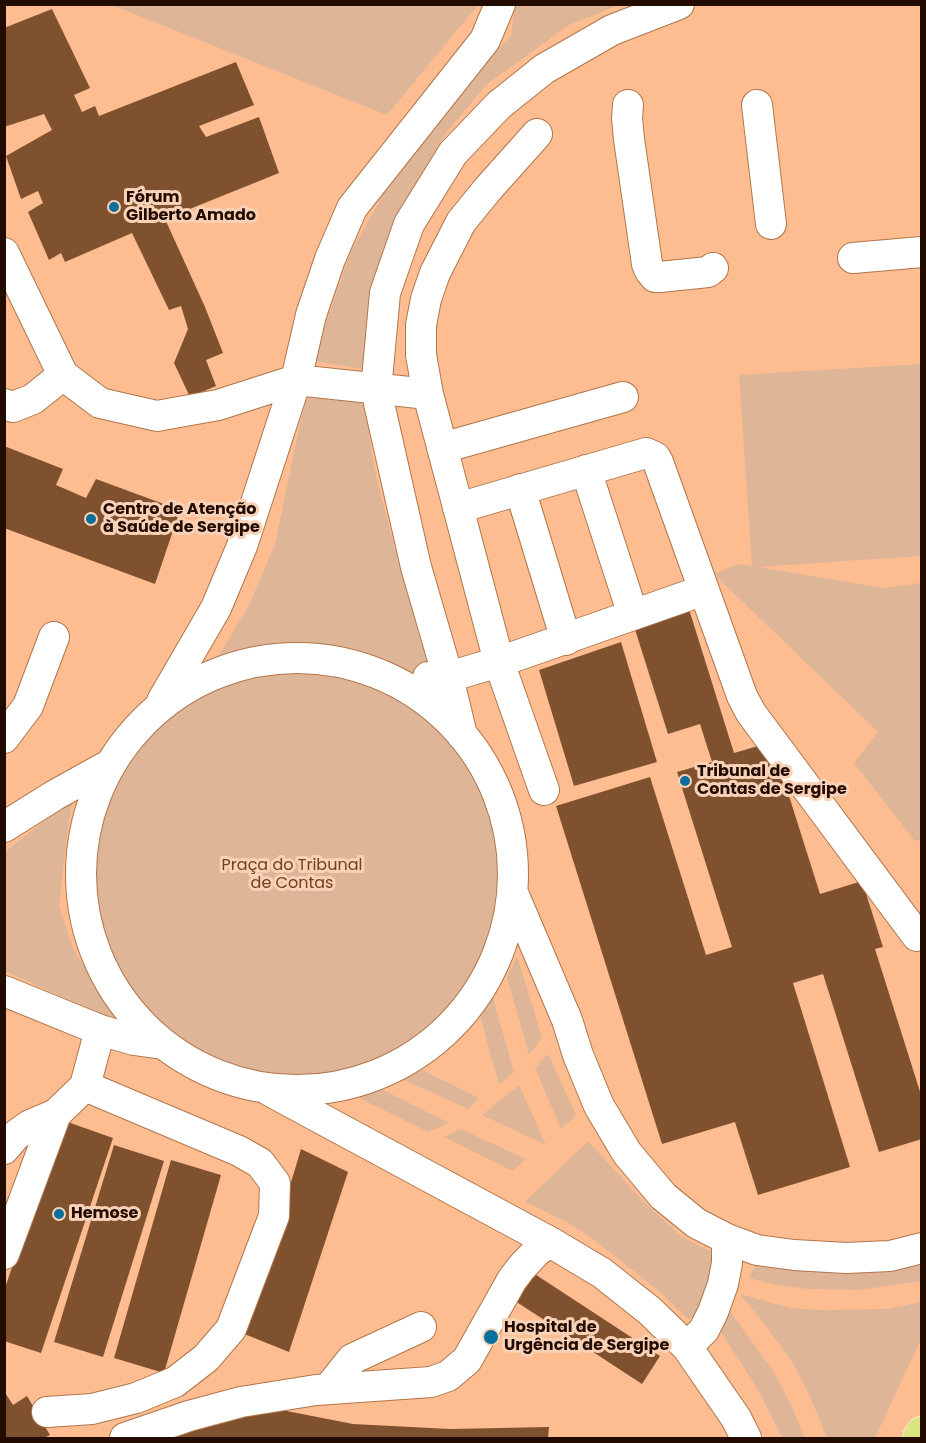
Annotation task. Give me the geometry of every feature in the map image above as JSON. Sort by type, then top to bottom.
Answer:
[{"type":"main road","points":[[919,1438],[921,1433]]},
{"type":"street","points":[[500,4],[485,40],[352,208],[330,259],[311,315],[296,380],[242,546],[216,608],[160,705],[132,735],[109,765],[87,816],[80,861],[82,900],[94,948],[112,986],[137,1020],[163,1044],[181,1057],[208,1071],[264,1088],[550,1242],[602,1273],[650,1311],[687,1347],[736,1418],[746,1438]]},
{"type":"street","points":[[462,735],[448,677],[416,567],[376,390],[385,293],[409,224],[453,153],[499,105],[544,69],[612,30],[679,4]]},
{"type":"street","points":[[628,105],[629,139],[647,264],[650,271],[655,277],[660,277],[708,272],[713,268]]},
{"type":"street","points":[[757,105],[771,224]]},
{"type":"street","points":[[537,134],[461,222],[435,273],[426,299],[421,325],[421,355],[428,394],[499,662],[544,790]]},
{"type":"street","points":[[854,258],[921,252]]},
{"type":"street","points":[[4,253],[63,375],[100,403],[157,416],[218,405],[296,380],[428,394]]},
{"type":"street","points":[[4,404],[13,407],[33,399],[63,375]]},
{"type":"street","points":[[442,448],[623,397]]},
{"type":"street","points":[[458,508],[646,453],[655,457],[742,696],[751,713],[917,936]]},
{"type":"street","points":[[586,470],[633,615]]},
{"type":"street","points":[[520,489],[566,640]]},
{"type":"street","points":[[377,676],[448,677],[566,640],[704,590]]},
{"type":"street","points":[[4,738],[8,737],[28,706],[54,637]]},
{"type":"street","points":[[160,705],[204,677],[233,667],[276,658],[310,658],[341,662],[402,685],[424,699],[444,716],[462,735],[486,770],[500,799],[513,861],[513,893],[507,930],[498,957],[460,1017],[421,1053],[377,1076],[318,1090],[264,1088]]},
{"type":"street","points":[[4,827],[109,765]]},
{"type":"street","points":[[513,893],[567,1020],[578,1055],[599,1106],[627,1153],[663,1196],[696,1223],[727,1239],[757,1250],[846,1258],[890,1256],[921,1248]]},
{"type":"street","points":[[4,991],[100,1030],[134,1040],[163,1044]]},
{"type":"street","points":[[4,1149],[16,1135],[30,1125],[56,1114],[85,1086],[100,1030]]},
{"type":"street","points":[[47,1412],[92,1409],[136,1398],[175,1382],[206,1358],[231,1329],[274,1216],[275,1183],[260,1163],[239,1151],[85,1086]]},
{"type":"street","points":[[4,1254],[56,1114]]},
{"type":"street","points":[[687,1347],[704,1330],[713,1312],[723,1284],[727,1263],[727,1239]]},
{"type":"street","points":[[125,1438],[189,1416],[241,1402],[328,1389],[431,1382],[448,1377],[467,1360],[521,1268],[537,1251],[550,1242]]},
{"type":"street","points":[[328,1389],[352,1359],[421,1327]]},
{"type":"green space","points":[[112,5],[478,5],[387,115]]},
{"type":"green space","points":[[515,5],[619,5],[569,25],[486,85],[447,132],[412,189],[383,254],[368,370],[313,361],[350,253],[399,167],[461,88],[511,36]]},
{"type":"green space","points":[[921,364],[921,556],[758,567],[884,588],[921,583],[921,841],[914,840],[854,763],[878,732],[714,574],[738,564],[752,566],[739,375]]},
{"type":"green space","points":[[307,390],[365,401],[374,468],[399,564],[437,681],[369,659],[299,643],[212,667],[249,605],[275,544]]},
{"type":"green space","name":"Praça do Tribunal de Contas","points":[[295,660],[337,664],[377,676],[414,696],[447,723],[474,756],[494,793],[506,833],[510,875],[506,917],[494,957],[474,994],[447,1027],[414,1054],[377,1074],[337,1086],[295,1090],[253,1086],[213,1074],[176,1054],[143,1027],[116,994],[96,957],[84,917],[80,875],[84,833],[96,793],[116,756],[143,723],[176,696],[213,676],[253,664]]},
{"type":"green space","points":[[73,798],[59,906],[73,948],[116,1021],[5,971],[5,852]]},
{"type":"green space","points":[[517,956],[542,1038],[529,1055],[507,978]]},
{"type":"green space","points":[[493,998],[514,1072],[499,1085],[479,1012]]},
{"type":"green space","points":[[548,1054],[576,1115],[561,1129],[535,1068]]},
{"type":"green space","points":[[416,1067],[479,1098],[468,1109],[400,1078]]},
{"type":"green space","points":[[373,1085],[449,1123],[428,1132],[349,1093]]},
{"type":"green space","points":[[519,1085],[546,1145],[482,1115]]},
{"type":"green space","points":[[461,1129],[526,1159],[513,1171],[444,1137]]},
{"type":"green space","points":[[588,1141],[641,1199],[682,1237],[716,1254],[699,1315],[688,1319],[660,1292],[593,1239],[565,1221],[525,1202]]},
{"type":"green space","points":[[758,1259],[782,1267],[832,1273],[888,1271],[921,1263],[921,1281],[860,1290],[807,1289],[775,1285],[749,1278]]},
{"type":"green space","points":[[740,1294],[791,1308],[821,1310],[885,1309],[921,1302],[921,1339],[875,1438],[827,1438],[809,1394],[792,1362]]},
{"type":"green space","points":[[729,1310],[774,1372],[805,1438],[782,1438],[758,1390],[719,1329]]},
{"type":"building","name":"Fórum Gilberto Amado","points":[[52,9],[90,88],[74,95],[82,112],[95,106],[99,116],[236,62],[254,105],[199,126],[206,137],[259,117],[279,173],[165,219],[223,353],[206,360],[216,386],[190,397],[174,363],[188,329],[181,306],[169,310],[132,233],[65,262],[61,253],[49,260],[28,212],[43,203],[38,191],[21,199],[6,156],[52,130],[44,114],[4,127],[4,28]]},
{"type":"building","name":"Centro de Atenção à Saúde de Sergipe","points":[[4,446],[63,469],[56,485],[86,498],[96,479],[180,510],[155,584],[4,528]]},
{"type":"building","points":[[688,606],[734,753],[772,742],[820,894],[862,881],[883,947],[875,949],[922,1098],[922,1139],[879,1152],[823,974],[793,983],[850,1167],[758,1195],[735,1122],[662,1144],[556,806],[650,777],[706,955],[732,947],[677,772],[712,762],[700,724],[668,734],[633,623]]},
{"type":"building","points":[[621,642],[657,762],[574,786],[539,670]]},
{"type":"building","name":"Hemose","points":[[62,1120],[113,1138],[41,1353],[4,1341],[4,1291]]},
{"type":"building","points":[[114,1145],[164,1161],[103,1357],[54,1342]]},
{"type":"building","points":[[301,1149],[348,1172],[289,1352],[242,1333]]},
{"type":"building","points":[[171,1160],[221,1175],[164,1373],[114,1358]]},
{"type":"building","points":[[524,1267],[660,1356],[642,1384],[506,1295]]},
{"type":"building","points":[[4,1391],[13,1405],[27,1396],[50,1435],[44,1438],[4,1438]]},
{"type":"building","points":[[266,1407],[353,1424],[450,1429],[549,1427],[548,1438],[147,1438]]},
{"type":"place","name":"Fórum Gilberto Amado","points":[[114,207]]},
{"type":"place","name":"Centro de Atenção à Saúde de Sergipe","points":[[91,519]]},
{"type":"place","name":"Tribunal de Contas de Sergipe","points":[[685,781]]},
{"type":"place","name":"Hemose","points":[[59,1214]]},
{"type":"place","name":"Hospital de Urgência de Sergipe","points":[[491,1337]]}]
